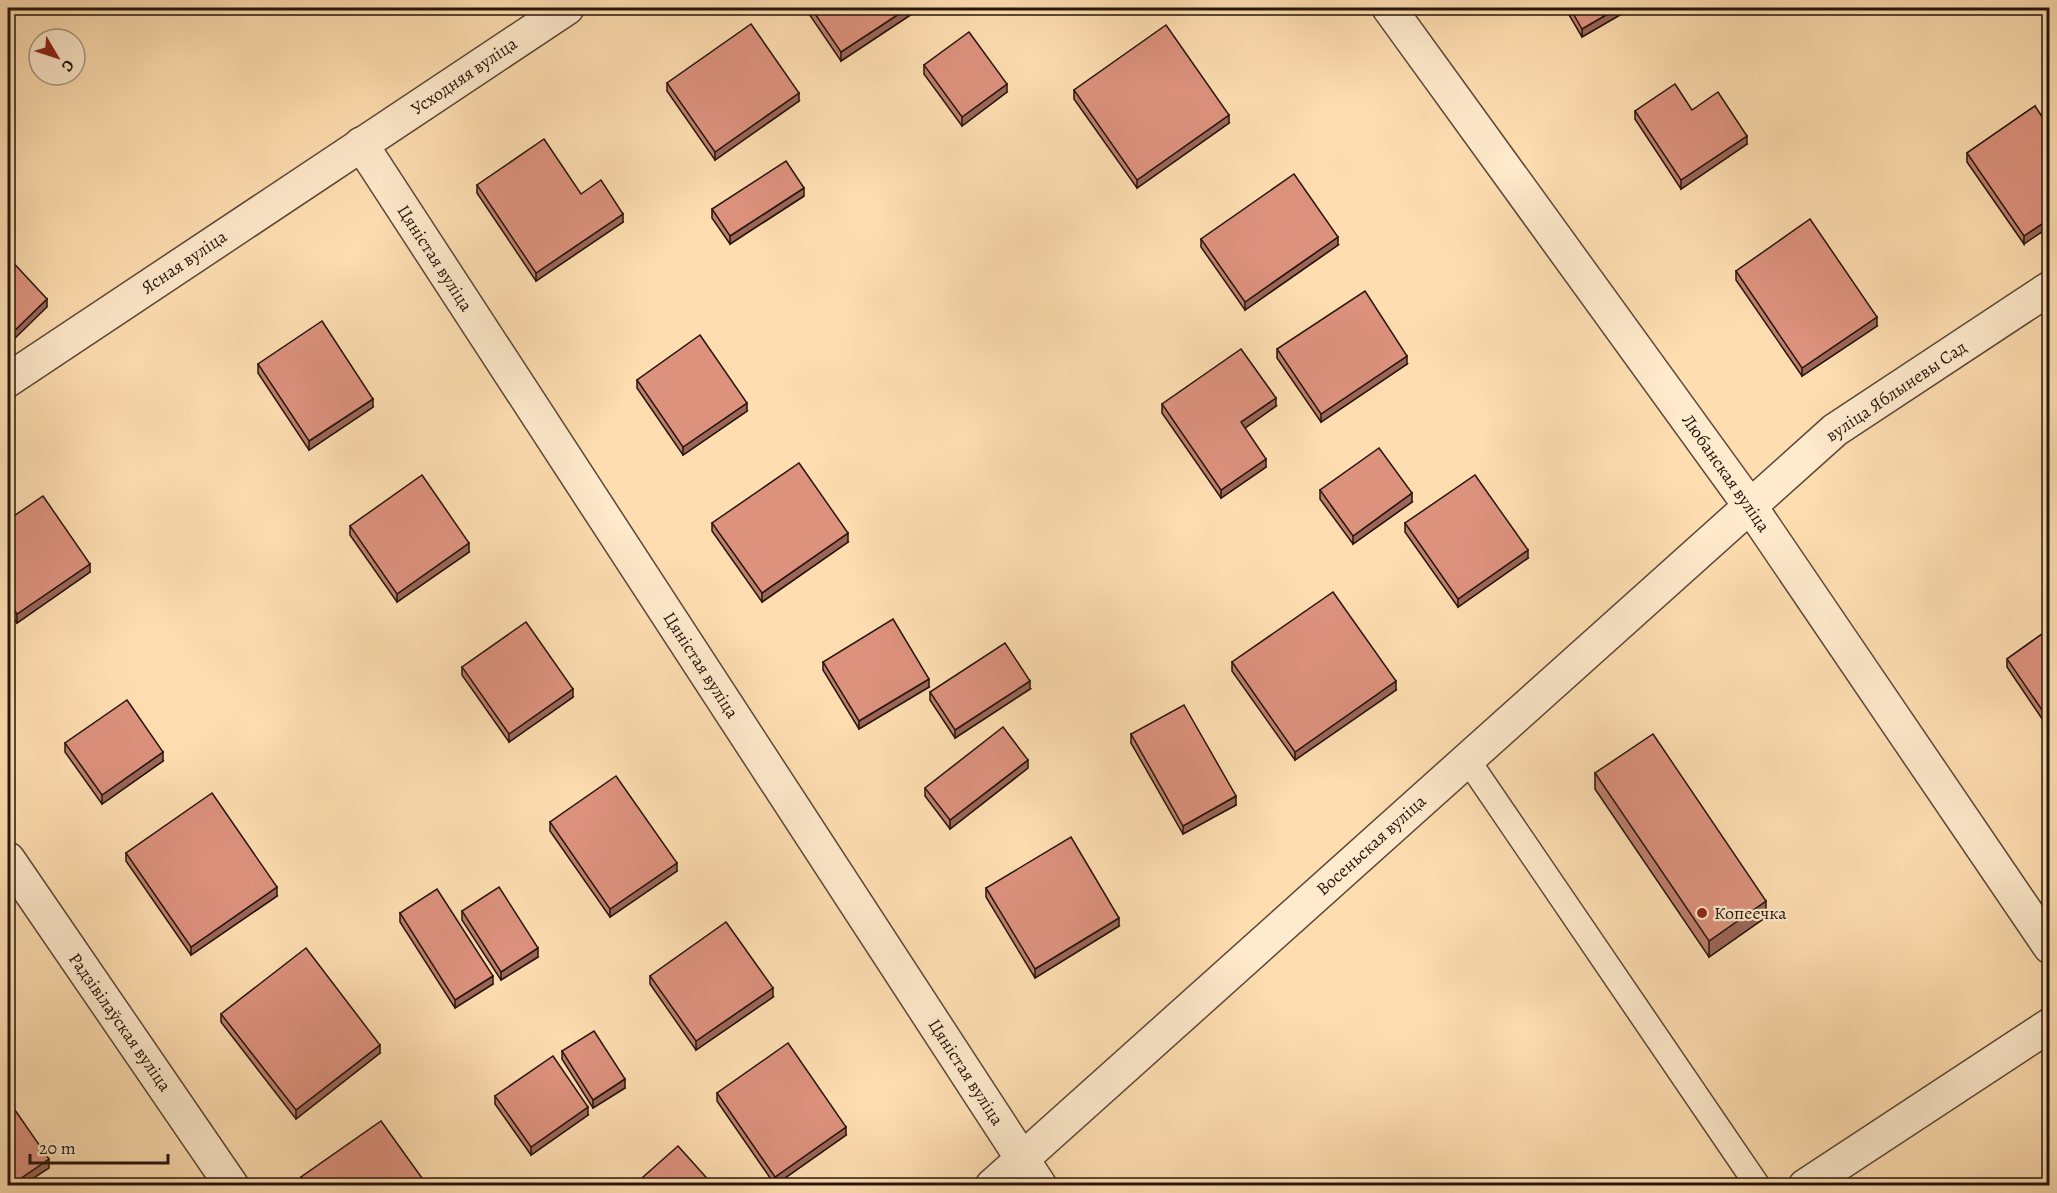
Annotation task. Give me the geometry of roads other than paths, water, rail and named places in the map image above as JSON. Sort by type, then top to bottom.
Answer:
[{"type":"street","name":"Усходняя вуліца","points":[[361,144],[567,8]]},
{"type":"street","name":"Любанская вуліца","points":[[1389,8],[1750,506],[2049,947]]},
{"type":"street","name":"Ясная вуліца","points":[[8,381],[361,144]]},
{"type":"street","name":"Цяністая вуліца","points":[[361,144],[1040,1185]]},
{"type":"street","name":"вуліца Яблыневы Сад","points":[[1750,506],[1835,430],[2049,288]]},
{"type":"street","name":"Восеньская вуліца","points":[[992,1185],[1750,506]]},
{"type":"street","name":"Радзівілаўская вуліца","points":[[8,859],[232,1185]]},
{"type":"street","points":[[1806,1185],[2049,1025]]},
{"type":"lane","points":[[1467,759],[1758,1185]]},
{"type":"place","name":"Копеечка","points":[[1702,913]]}]
